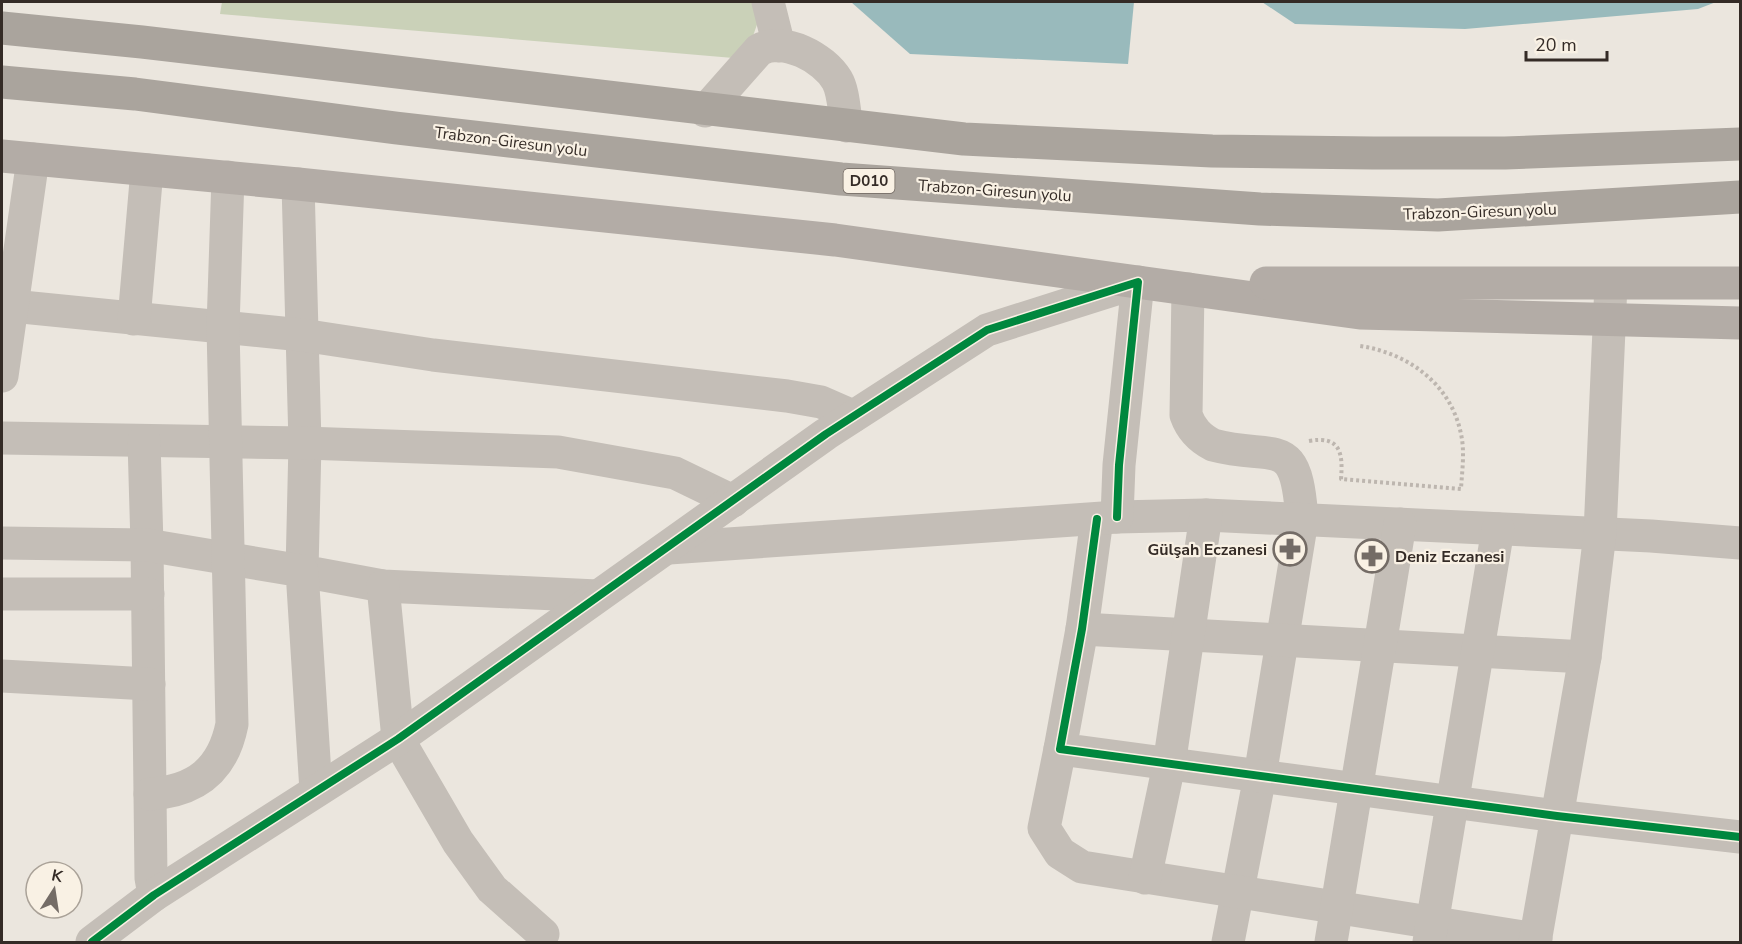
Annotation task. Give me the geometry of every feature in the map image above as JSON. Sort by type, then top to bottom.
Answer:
[{"type":"highway","points":[[2,28],[142,42],[705,111],[964,140],[1212,151],[1504,153],[1740,144]]},
{"type":"highway","name":"Trabzon-Giresun yolu","points":[[2,82],[135,94],[396,128],[841,179],[1260,209],[1438,215],[1740,197]]},
{"type":"highway","points":[[1438,215],[1617,222],[1740,218]]},
{"type":"main road","points":[[2,156],[298,184],[835,240],[1360,313],[1740,323]]},
{"type":"main road","points":[[1138,282],[1740,283]]},
{"type":"street","points":[[768,2],[779,46]]},
{"type":"street","points":[[705,111],[759,50],[765,46],[779,46],[801,52],[825,65],[838,82],[846,126]]},
{"type":"street","points":[[2,376],[7,306],[33,159]]},
{"type":"street","points":[[134,319],[147,170]]},
{"type":"street","points":[[150,794],[183,789],[198,781],[217,763],[229,740],[233,689],[227,559],[223,327],[228,177]]},
{"type":"street","points":[[298,184],[305,443],[302,571],[316,791]]},
{"type":"street","points":[[92,942],[154,895],[398,739],[853,416],[987,330],[1138,282],[1119,465],[1083,629],[1044,828],[1051,841],[1060,853],[1082,867],[1337,908],[1431,933],[1535,941],[1585,657],[1600,533],[1611,284]]},
{"type":"street","points":[[1188,289],[1185,415],[1190,425],[1212,445],[1270,452],[1286,460],[1299,481],[1302,520],[1260,776],[1228,942]]},
{"type":"street","points":[[7,306],[302,335],[433,355],[799,398],[821,402],[853,416]]},
{"type":"street","points":[[2,438],[512,449],[582,455],[675,473],[733,501]]},
{"type":"street","points":[[144,441],[151,878],[154,895]]},
{"type":"street","points":[[1144,878],[1169,765],[1206,515]]},
{"type":"street","points":[[669,548],[1107,518],[1206,515],[1600,533],[1740,543]]},
{"type":"street","points":[[1330,942],[1400,524]]},
{"type":"street","points":[[1431,933],[1498,529]]},
{"type":"street","points":[[2,543],[147,545],[383,586],[597,596]]},
{"type":"street","points":[[383,586],[398,739],[458,842],[492,889],[543,934]]},
{"type":"street","points":[[2,594],[148,594]]},
{"type":"street","points":[[1083,629],[1585,657]]},
{"type":"street","points":[[2,676],[149,684]]},
{"type":"street","points":[[1060,749],[1557,816],[1740,837]]},
{"type":"path","points":[[1286,460],[1309,441],[1323,440],[1341,450],[1343,456],[1341,479],[1461,489],[1461,433],[1450,404],[1442,392],[1433,380],[1409,361],[1377,348],[1360,346]]},
{"type":"green space","points":[[222,2],[756,2],[761,13],[745,59],[220,14]]},
{"type":"water","points":[[851,2],[1134,2],[1128,64],[910,54]]},
{"type":"water","points":[[1262,2],[1716,2],[1698,9],[1465,29],[1295,24]]},
{"type":"cycle path","points":[[92,942],[154,895],[398,739],[826,434],[987,330],[1138,282],[1119,465],[1117,517]]},
{"type":"cycle path","points":[[1097,519],[1082,629],[1060,749],[1557,816],[1740,837]]},
{"type":"place","name":"Gülşah Eczanesi","points":[[1290,549]]},
{"type":"place","name":"Deniz Eczanesi","points":[[1372,556]]}]
